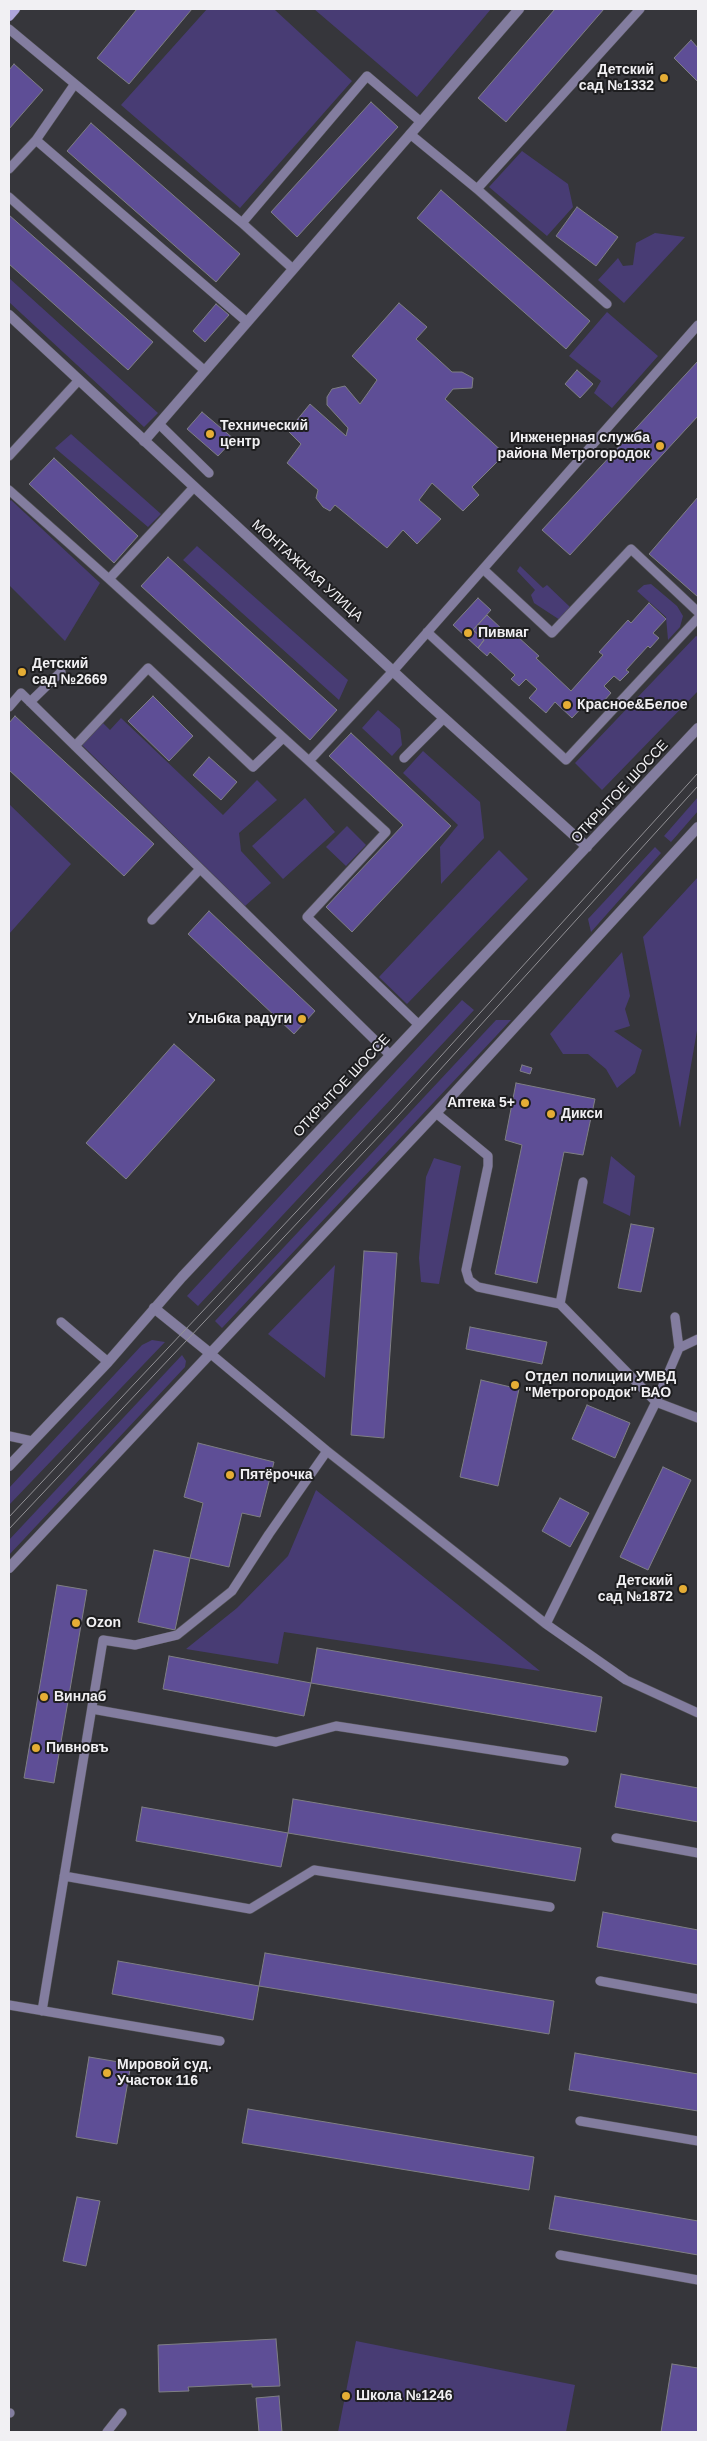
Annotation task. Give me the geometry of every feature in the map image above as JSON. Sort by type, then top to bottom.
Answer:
[{"type":"main road","points":[[9,16],[15,9]]},
{"type":"street","points":[[144,441],[519,9]]},
{"type":"street","name":"МОНТАЖНАЯ УЛИЦА","points":[[9,315],[444,718],[587,847]]},
{"type":"street","name":"ОТКРЫТОЕ ШОССЕ","points":[[9,1466],[108,1362],[154,1308],[698,728]]},
{"type":"street","points":[[9,1568],[436,1113],[698,827]]},
{"type":"street","points":[[154,1308],[211,1354]]},
{"type":"lane","points":[[477,189],[640,9]]},
{"type":"lane","points":[[9,29],[242,223],[293,269]]},
{"type":"lane","points":[[242,223],[367,76],[421,122]]},
{"type":"lane","points":[[9,169],[36,140],[74,85]]},
{"type":"lane","points":[[410,134],[477,189],[607,304]]},
{"type":"lane","points":[[36,140],[247,322]]},
{"type":"lane","points":[[9,197],[205,371]]},
{"type":"lane","points":[[308,761],[428,632],[698,324]]},
{"type":"lane","points":[[9,456],[79,380]]},
{"type":"lane","points":[[159,424],[209,473]]},
{"type":"lane","points":[[109,580],[194,487]]},
{"type":"lane","points":[[9,490],[386,832],[308,918],[419,1025]]},
{"type":"lane","points":[[483,569],[552,633],[631,549],[698,612]]},
{"type":"lane","points":[[428,632],[566,760],[698,618]]},
{"type":"lane","points":[[75,746],[148,668],[253,767],[283,738]]},
{"type":"lane","points":[[30,702],[61,672]]},
{"type":"lane","points":[[9,707],[21,693],[390,1056]]},
{"type":"lane","points":[[404,758],[444,718]]},
{"type":"lane","points":[[152,920],[200,869]]},
{"type":"lane","points":[[436,1113],[488,1156],[488,1166],[466,1270],[469,1280],[478,1287],[560,1304],[656,1402],[698,1418]]},
{"type":"lane","points":[[560,1304],[583,1182]]},
{"type":"lane","points":[[546,1624],[656,1402],[679,1348],[675,1318]]},
{"type":"lane","points":[[61,1322],[108,1362]]},
{"type":"lane","points":[[679,1348],[698,1338]]},
{"type":"lane","points":[[211,1354],[328,1451],[546,1624],[626,1680],[698,1713]]},
{"type":"lane","points":[[9,1436],[32,1441]]},
{"type":"lane","points":[[42,2011],[103,1640],[135,1645],[177,1635],[232,1591],[269,1534],[328,1451]]},
{"type":"lane","points":[[92,1709],[276,1742],[336,1726],[564,1761]]},
{"type":"lane","points":[[616,1838],[698,1853]]},
{"type":"lane","points":[[64,1876],[250,1909],[314,1870],[550,1907]]},
{"type":"lane","points":[[600,1981],[698,1999]]},
{"type":"lane","points":[[9,2005],[220,2041]]},
{"type":"lane","points":[[580,2121],[698,2141]]},
{"type":"lane","points":[[560,2255],[698,2280]]},
{"type":"lane","points":[[107,2432],[122,2413]]},
{"type":"shaded area","points":[[207,9],[275,10],[352,81],[240,208],[121,105]]},
{"type":"shaded area","points":[[314,9],[491,9],[417,97]]},
{"type":"shaded area","points":[[522,151],[568,184],[573,207],[547,236],[489,187]]},
{"type":"shaded area","points":[[655,233],[685,237],[624,303],[598,280],[618,258],[623,266],[633,265],[636,243]]},
{"type":"shaded area","points":[[9,278],[158,413],[144,427],[9,302]]},
{"type":"shaded area","points":[[607,312],[658,356],[612,408],[594,393],[601,381],[569,356]]},
{"type":"shaded area","points":[[71,434],[161,514],[148,527],[55,448]]},
{"type":"shaded area","points":[[11,500],[100,583],[65,641],[9,585],[9,502]]},
{"type":"shaded area","points":[[197,546],[348,680],[339,700],[183,560]]},
{"type":"shaded area","points":[[520,566],[543,588],[547,585],[570,607],[560,620],[534,603],[531,595],[535,590],[517,571]]},
{"type":"shaded area","points":[[651,584],[677,606],[683,616],[680,627],[668,640],[666,617],[637,591],[644,585]]},
{"type":"shaded area","points":[[696,636],[698,637],[698,691],[602,790],[575,763]]},
{"type":"shaded area","points":[[378,710],[400,729],[402,745],[392,756],[362,728]]},
{"type":"shaded area","points":[[121,718],[223,815],[257,780],[277,800],[239,833],[241,851],[271,883],[245,906],[82,745],[103,723],[110,730]]},
{"type":"shaded area","points":[[423,751],[480,802],[484,838],[441,884],[440,847],[458,825],[403,773]]},
{"type":"shaded area","points":[[698,797],[698,811],[671,842],[664,836]]},
{"type":"shaded area","points":[[305,798],[335,832],[283,879],[252,846]]},
{"type":"shaded area","points":[[9,804],[71,864],[9,934]]},
{"type":"shaded area","points":[[347,826],[366,845],[346,866],[326,847]]},
{"type":"shaded area","points":[[655,847],[661,853],[591,932],[588,919]]},
{"type":"shaded area","points":[[499,850],[528,879],[407,1004],[379,977]]},
{"type":"shaded area","points":[[698,877],[698,1025],[680,1128],[643,937]]},
{"type":"shaded area","points":[[622,952],[630,996],[625,1009],[630,1026],[614,1031],[642,1050],[635,1073],[617,1088],[606,1069],[588,1054],[563,1054],[550,1034]]},
{"type":"shaded area","points":[[462,1000],[474,1010],[198,1306],[187,1296]]},
{"type":"shaded area","points":[[496,1020],[511,1020],[222,1328],[215,1321]]},
{"type":"shaded area","points":[[611,1156],[635,1176],[630,1216],[603,1203]]},
{"type":"shaded area","points":[[434,1158],[461,1166],[439,1284],[421,1282],[419,1258],[426,1177]]},
{"type":"shaded area","points":[[335,1265],[325,1378],[268,1334]]},
{"type":"shaded area","points":[[152,1340],[165,1342],[9,1505],[9,1488],[142,1345]]},
{"type":"shaded area","points":[[182,1355],[186,1361],[185,1367],[9,1555],[9,1540]]},
{"type":"shaded area","points":[[316,1490],[540,1671],[284,1632],[278,1664],[186,1649],[237,1608],[288,1556]]},
{"type":"shaded area","points":[[356,2341],[575,2385],[566,2432],[338,2432]]},
{"type":"building","points":[[137,9],[192,9],[129,84],[97,58]]},
{"type":"building","points":[[555,9],[604,9],[506,122],[478,98]]},
{"type":"building","points":[[691,40],[698,48],[698,82],[674,58]]},
{"type":"building","points":[[14,64],[43,90],[9,129],[9,70]]},
{"type":"building","points":[[371,102],[398,127],[297,237],[271,212]]},
{"type":"building","points":[[91,123],[240,254],[216,282],[67,151]]},
{"type":"building","points":[[441,190],[590,321],[566,349],[417,218]]},
{"type":"building","points":[[577,207],[618,237],[596,266],[556,236]]},
{"type":"building","points":[[9,215],[153,342],[128,370],[9,264]]},
{"type":"building","points":[[399,303],[427,327],[416,339],[452,372],[462,372],[473,378],[472,388],[453,389],[445,399],[505,454],[472,487],[479,495],[463,511],[432,483],[419,500],[441,519],[417,544],[403,530],[387,548],[335,505],[330,511],[323,507],[316,498],[318,490],[287,463],[301,444],[288,431],[310,404],[346,436],[348,428],[327,405],[327,397],[332,389],[345,386],[360,404],[377,380],[352,356]]},
{"type":"building","points":[[216,304],[229,315],[205,342],[193,331]]},
{"type":"building","points":[[698,361],[698,416],[570,555],[542,530]]},
{"type":"building","points":[[577,370],[593,384],[580,398],[565,384]]},
{"type":"building","name":"Технический центр","points":[[202,412],[234,439],[218,456],[187,429]]},
{"type":"building","points":[[54,458],[138,536],[114,563],[29,484]]},
{"type":"building","points":[[698,497],[698,597],[649,554]]},
{"type":"building","points":[[168,557],[337,710],[310,740],[141,586]]},
{"type":"building","points":[[478,598],[491,610],[473,630],[484,640],[478,648],[453,625]]},
{"type":"building","points":[[649,603],[666,619],[653,633],[659,638],[650,648],[648,646],[626,670],[629,672],[620,681],[614,676],[604,686],[611,693],[596,710],[587,702],[572,718],[555,702],[546,713],[529,698],[537,689],[526,679],[519,686],[511,679],[515,675],[490,652],[487,656],[478,648],[484,640],[473,630],[487,615],[504,631],[507,627],[539,656],[536,658],[571,691],[603,655],[599,652],[628,620],[631,623]]},
{"type":"building","points":[[153,696],[193,736],[169,761],[128,721]]},
{"type":"building","points":[[15,716],[154,844],[124,876],[9,770],[9,723]]},
{"type":"building","points":[[351,733],[451,826],[352,932],[326,907],[403,825],[329,756]]},
{"type":"building","points":[[209,757],[237,782],[221,800],[193,775]]},
{"type":"building","points":[[209,911],[315,1011],[294,1034],[188,934]]},
{"type":"building","points":[[174,1044],[215,1080],[126,1179],[86,1143]]},
{"type":"building","points":[[522,1065],[532,1068],[530,1074],[520,1071]]},
{"type":"building","points":[[516,1083],[595,1099],[583,1155],[564,1152],[537,1283],[495,1274],[522,1145],[505,1140]]},
{"type":"building","points":[[631,1224],[654,1228],[641,1292],[618,1288]]},
{"type":"building","points":[[364,1251],[397,1253],[384,1438],[351,1435]]},
{"type":"building","points":[[470,1327],[547,1342],[542,1364],[466,1349]]},
{"type":"building","points":[[481,1380],[519,1389],[498,1486],[460,1477]]},
{"type":"building","points":[[587,1405],[630,1423],[615,1458],[572,1439]]},
{"type":"building","points":[[198,1443],[274,1462],[260,1517],[242,1513],[229,1567],[190,1558],[203,1503],[184,1497]]},
{"type":"building","points":[[663,1467],[691,1480],[648,1570],[620,1557]]},
{"type":"building","points":[[560,1498],[589,1513],[570,1547],[542,1531]]},
{"type":"building","points":[[154,1550],[190,1558],[175,1630],[138,1622]]},
{"type":"building","points":[[57,1585],[87,1590],[54,1783],[24,1778]]},
{"type":"building","points":[[317,1648],[602,1697],[596,1732],[311,1683]]},
{"type":"building","points":[[169,1656],[311,1683],[304,1716],[163,1689]]},
{"type":"building","points":[[621,1774],[698,1788],[698,1822],[615,1807]]},
{"type":"building","points":[[293,1799],[581,1848],[575,1881],[288,1833]]},
{"type":"building","points":[[142,1807],[288,1833],[281,1867],[136,1841]]},
{"type":"building","points":[[603,1912],[698,1930],[698,1965],[597,1947]]},
{"type":"building","points":[[265,1953],[554,2001],[549,2034],[259,1986]]},
{"type":"building","points":[[118,1961],[259,1986],[253,2020],[112,1994]]},
{"type":"building","points":[[575,2053],[698,2074],[698,2111],[569,2090]]},
{"type":"building","points":[[89,2057],[131,2064],[117,2144],[76,2137]]},
{"type":"building","points":[[248,2109],[534,2157],[529,2190],[242,2143]]},
{"type":"building","points":[[555,2196],[698,2221],[698,2255],[549,2229]]},
{"type":"building","points":[[77,2197],[100,2201],[86,2266],[63,2261]]},
{"type":"building","points":[[276,2339],[280,2386],[252,2387],[252,2384],[188,2387],[189,2391],[159,2392],[158,2345]]},
{"type":"building","points":[[672,2364],[698,2368],[698,2432],[661,2432]]},
{"type":"building","points":[[279,2396],[282,2432],[259,2432],[256,2398]]},
{"type":"tram line","points":[[9,1517],[391,1111],[698,773]]},
{"type":"tram line","points":[[9,1529],[398,1116],[698,786]]},
{"type":"place","name":"Детский сад №1332","points":[[664,78]]},
{"type":"place","name":"Технический центр","points":[[210,434]]},
{"type":"place","name":"Инженерная служба района Метрогородок","points":[[660,446]]},
{"type":"place","name":"Пивмаг","points":[[468,633]]},
{"type":"place","name":"Детский сад №2669","points":[[22,672]]},
{"type":"place","name":"Красное&Белое","points":[[567,705]]},
{"type":"place","name":"Улыбка радуги","points":[[302,1019]]},
{"type":"place","name":"Аптека 5+","points":[[525,1103]]},
{"type":"place","name":"Дикси","points":[[551,1114]]},
{"type":"place","name":"Отдел полиции УМВД \"Метрогородок\" ВАО","points":[[515,1385]]},
{"type":"place","name":"Пятёрочка","points":[[230,1475]]},
{"type":"place","name":"Детский сад №1872","points":[[683,1589]]},
{"type":"place","name":"Ozon","points":[[76,1623]]},
{"type":"place","name":"Винлаб","points":[[44,1697]]},
{"type":"place","name":"Пивновъ","points":[[36,1748]]},
{"type":"place","name":"Мировой суд. Участок 116","points":[[107,2073]]},
{"type":"place","name":"Школа №1246","points":[[346,2396]]}]
